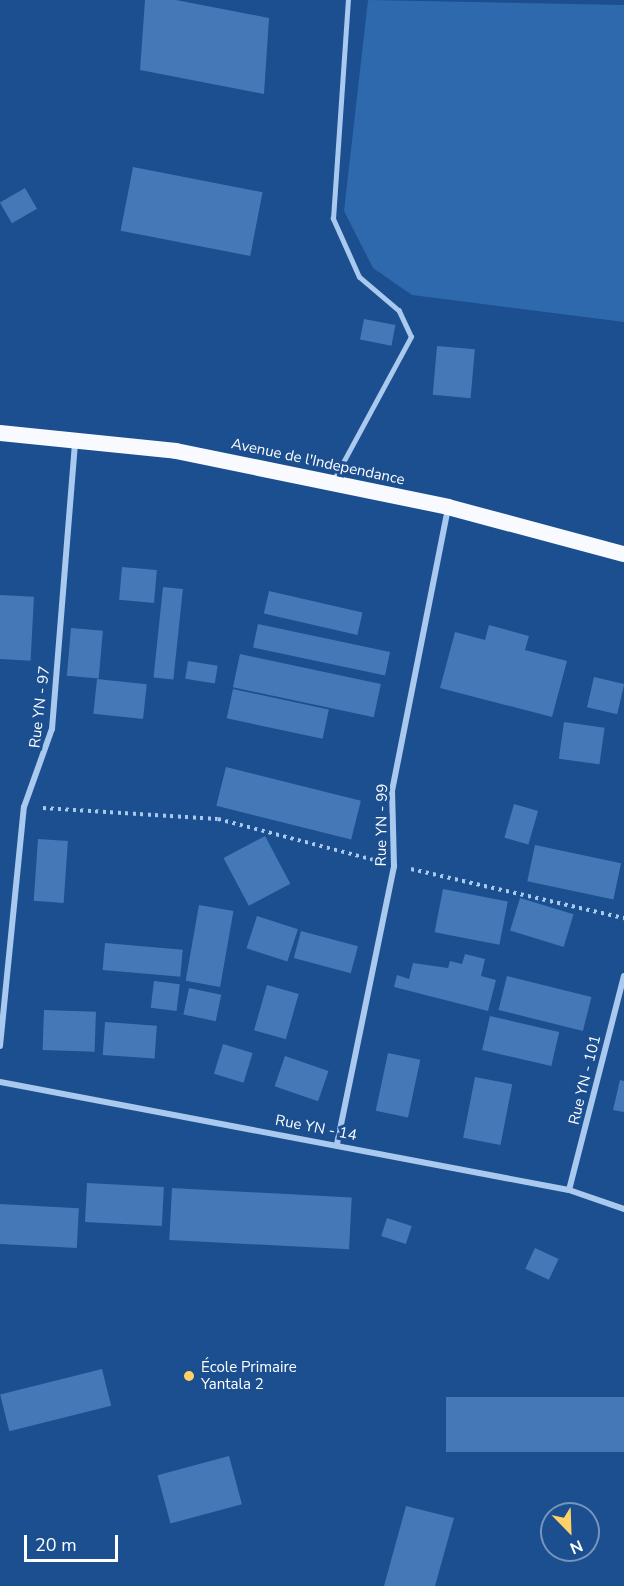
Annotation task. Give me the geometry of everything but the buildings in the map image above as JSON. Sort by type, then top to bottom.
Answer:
[{"type":"highway","name":"Avenue de l'Independance","points":[[0,433],[75,438],[176,451],[448,507],[624,554]]},
{"type":"street","name":"Rue YN - 97","points":[[0,1046],[24,807],[52,729],[75,438]]},
{"type":"street","name":"Rue YN - 99","points":[[337,1144],[394,866],[392,791],[448,507]]},
{"type":"street","name":"Rue YN - 101","points":[[569,1190],[624,976]]},
{"type":"street","name":"Rue YN - 14","points":[[0,1082],[337,1144],[569,1190],[624,1209]]},
{"type":"lane","points":[[332,483],[411,338],[399,311],[359,277],[333,219],[348,0]]},
{"type":"path","points":[[24,807],[218,819],[394,866],[624,918]]},
{"type":"shaded area","points":[[368,0],[624,5],[624,322],[412,295],[373,268],[344,211]]},
{"type":"place","name":"École Primaire Yantala 2","points":[[189,1376]]}]
